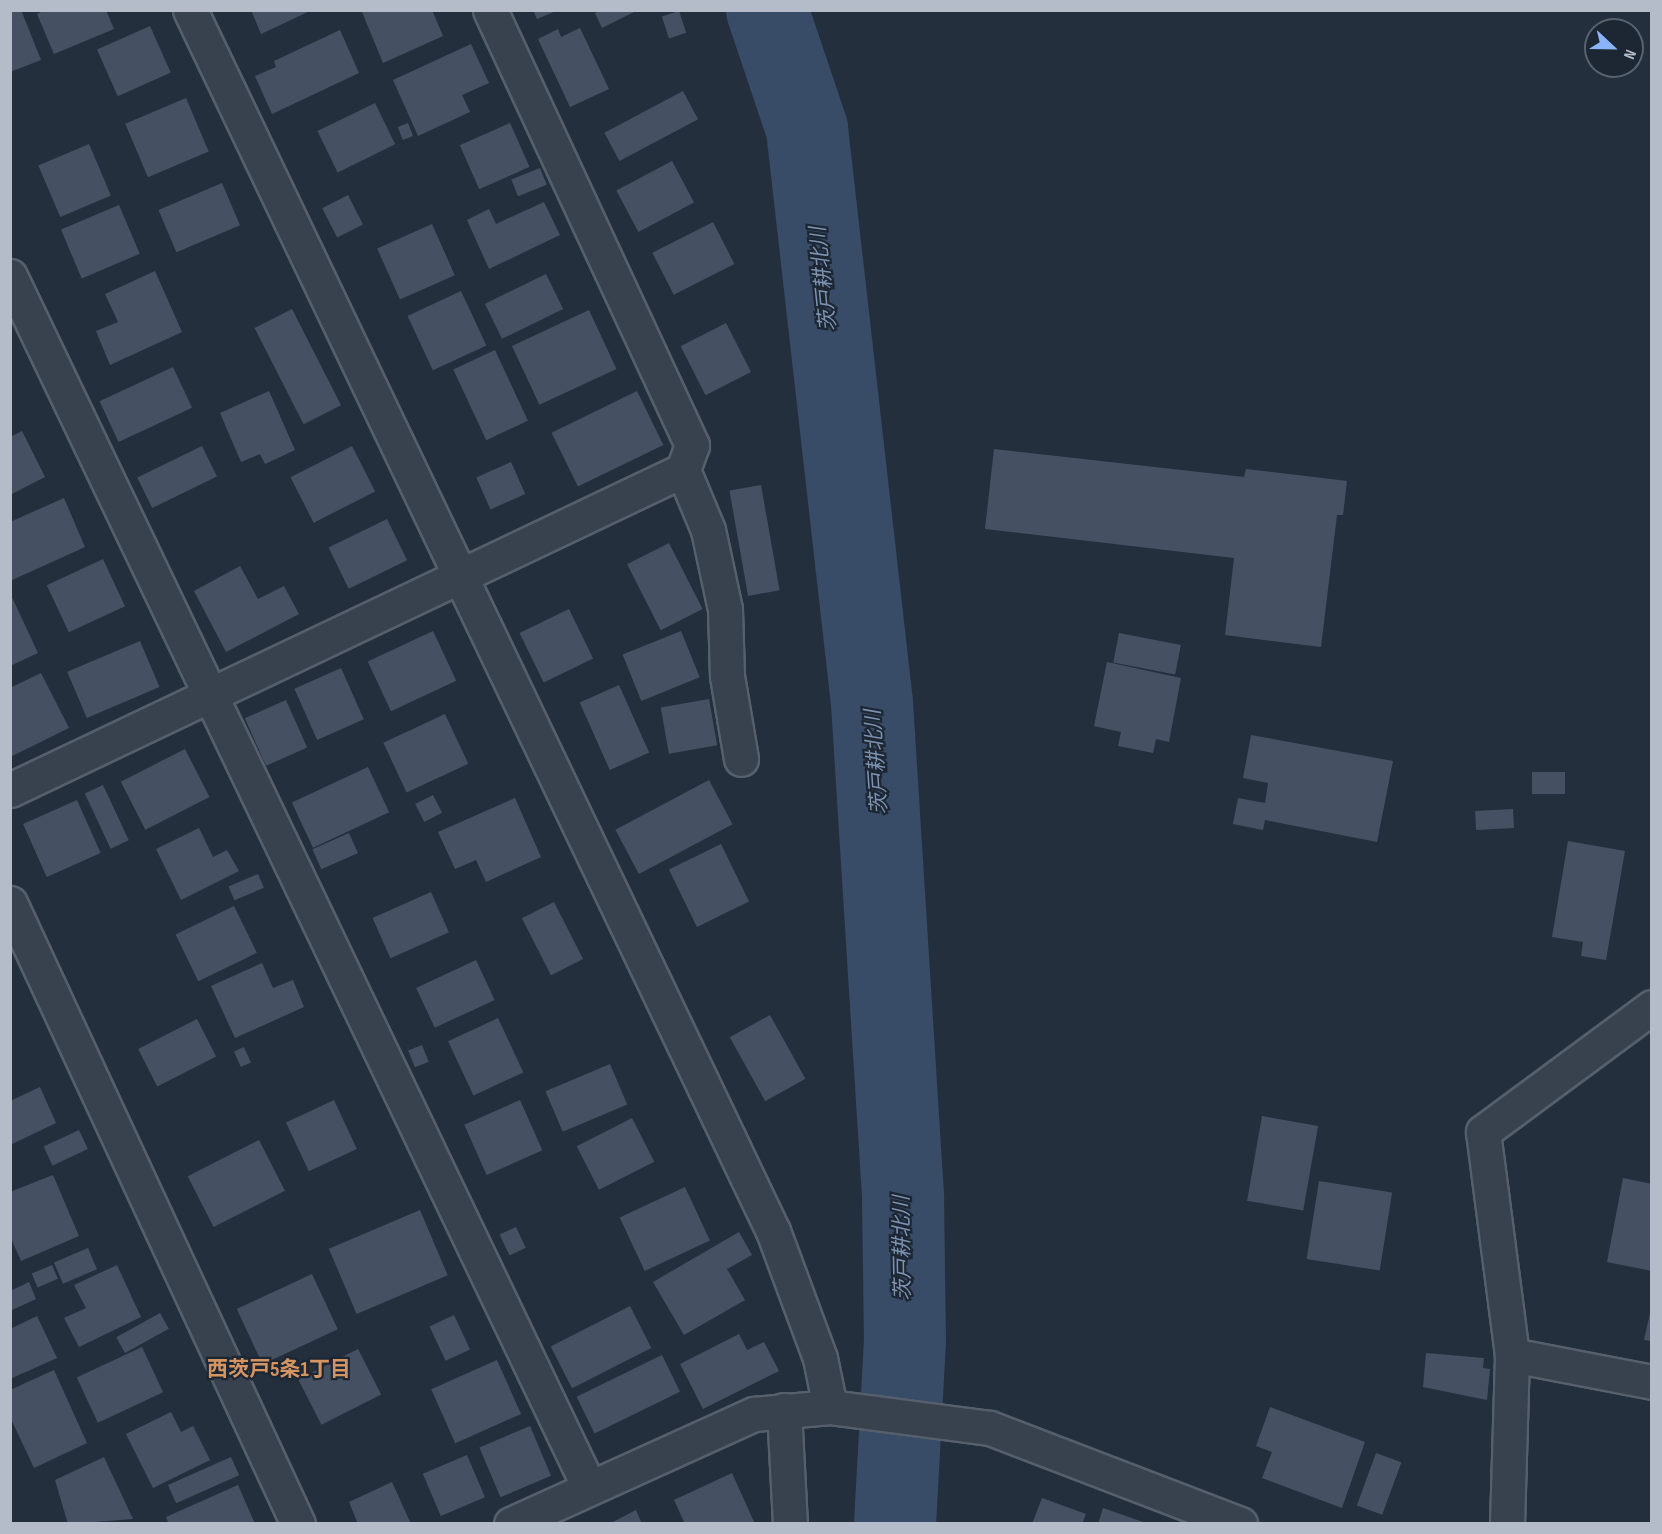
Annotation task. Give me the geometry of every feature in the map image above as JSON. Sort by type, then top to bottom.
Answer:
[{"type":"street","points":[[190,10],[773,1231],[820,1358],[843,1407]]},
{"type":"street","points":[[490,10],[692,445],[683,470],[708,530],[725,609],[727,676],[741,759]]},
{"type":"street","points":[[10,276],[588,1485]]},
{"type":"street","points":[[10,790],[683,470]]},
{"type":"street","points":[[10,903],[298,1524]]},
{"type":"street","points":[[1507,1524],[1512,1355],[1483,1132],[1652,1007]]},
{"type":"street","points":[[1512,1355],[1652,1382]]},
{"type":"street","points":[[511,1524],[588,1485],[754,1414],[843,1407],[966,1422],[1240,1524]]},
{"type":"street","points":[[784,1410],[790,1524]]},
{"type":"building","points":[[10,10],[21,10],[41,60],[10,72]]},
{"type":"building","points":[[45,10],[106,10],[114,29],[54,54],[37,14]]},
{"type":"building","points":[[251,10],[312,10],[261,34]]},
{"type":"building","points":[[432,10],[443,36],[383,63],[362,12]]},
{"type":"building","points":[[533,10],[558,10],[537,19]]},
{"type":"building","points":[[601,10],[638,10],[602,28],[595,13]]},
{"type":"building","points":[[679,11],[686,33],[669,38],[662,17]]},
{"type":"building","points":[[150,26],[171,73],[118,96],[97,50]]},
{"type":"building","points":[[580,28],[609,89],[570,107],[538,39],[558,29],[561,37]]},
{"type":"building","points":[[340,30],[359,73],[272,114],[255,76],[276,67],[274,61]]},
{"type":"building","points":[[471,44],[489,83],[462,95],[470,112],[418,136],[393,80]]},
{"type":"building","points":[[683,91],[698,119],[619,161],[604,133]]},
{"type":"building","points":[[186,98],[209,151],[148,177],[125,124]]},
{"type":"building","points":[[375,103],[395,144],[338,172],[317,131]]},
{"type":"building","points":[[408,123],[413,136],[403,140],[398,127]]},
{"type":"building","points":[[510,123],[530,167],[479,189],[460,145]]},
{"type":"building","points":[[89,144],[111,196],[60,217],[38,165]]},
{"type":"building","points":[[672,161],[694,202],[638,232],[616,191]]},
{"type":"building","points":[[540,168],[547,185],[518,196],[511,180]]},
{"type":"building","points":[[222,183],[240,225],[176,252],[158,210]]},
{"type":"building","points":[[348,195],[363,224],[337,238],[322,208]]},
{"type":"building","points":[[544,202],[560,235],[489,269],[467,220],[489,209],[496,224]]},
{"type":"building","points":[[119,205],[140,254],[82,278],[61,230]]},
{"type":"building","points":[[713,222],[734,264],[674,295],[652,253]]},
{"type":"building","points":[[432,224],[455,275],[400,300],[377,248]]},
{"type":"building","points":[[155,271],[182,332],[110,365],[96,331],[118,322],[105,294]]},
{"type":"building","points":[[546,274],[563,309],[502,339],[485,304]]},
{"type":"building","points":[[461,291],[486,345],[433,370],[408,316]]},
{"type":"building","points":[[292,309],[341,405],[304,424],[255,328]]},
{"type":"building","points":[[589,310],[616,369],[539,405],[512,346]]},
{"type":"building","points":[[726,323],[751,372],[706,395],[681,346]]},
{"type":"building","points":[[495,350],[528,421],[486,440],[453,369]]},
{"type":"building","points":[[173,367],[192,408],[119,442],[100,401]]},
{"type":"building","points":[[269,391],[295,450],[265,464],[260,454],[241,462],[220,413]]},
{"type":"building","points":[[637,391],[663,445],[578,487],[552,433]]},
{"type":"building","points":[[22,431],[45,477],[10,495],[10,437]]},
{"type":"building","points":[[202,446],[217,477],[152,508],[137,478]]},
{"type":"building","points":[[352,446],[375,491],[314,523],[291,477]]},
{"type":"building","points":[[994,449],[1244,477],[1246,469],[1347,481],[1343,515],[1337,515],[1321,647],[1225,635],[1234,558],[985,529]]},
{"type":"building","points":[[511,462],[525,494],[491,509],[476,477]]},
{"type":"building","points":[[761,485],[780,590],[748,596],[729,491]]},
{"type":"building","points":[[64,498],[85,547],[10,581],[10,522]]},
{"type":"building","points":[[387,519],[407,560],[349,589],[329,547]]},
{"type":"building","points":[[669,543],[703,609],[661,630],[627,564]]},
{"type":"building","points":[[103,559],[125,606],[69,632],[47,585]]},
{"type":"building","points":[[240,566],[258,599],[284,586],[299,614],[226,652],[194,591]]},
{"type":"building","points":[[10,593],[38,653],[10,666]]},
{"type":"building","points":[[569,609],[593,658],[544,683],[520,633]]},
{"type":"building","points":[[433,631],[456,681],[391,711],[368,661]]},
{"type":"building","points":[[681,631],[700,677],[641,701],[623,655]]},
{"type":"building","points":[[1119,633],[1181,645],[1175,674],[1113,662]]},
{"type":"building","points":[[140,641],[160,687],[87,718],[67,672]]},
{"type":"building","points":[[1107,662],[1181,678],[1169,742],[1156,739],[1153,753],[1118,746],[1121,732],[1094,726]]},
{"type":"building","points":[[341,668],[364,719],[317,740],[294,689]]},
{"type":"building","points":[[41,673],[69,728],[10,757],[10,688]]},
{"type":"building","points":[[619,685],[649,753],[610,770],[580,702]]},
{"type":"building","points":[[709,699],[717,745],[669,754],[661,708]]},
{"type":"building","points":[[286,700],[307,748],[266,766],[245,718]]},
{"type":"building","points":[[445,714],[468,764],[407,793],[383,743]]},
{"type":"building","points":[[1251,735],[1393,761],[1377,842],[1265,820],[1263,830],[1233,824],[1238,798],[1265,803],[1268,783],[1243,778]]},
{"type":"building","points":[[185,749],[210,797],[145,830],[121,782]]},
{"type":"building","points":[[368,767],[389,812],[313,848],[292,802]]},
{"type":"building","points":[[1532,772],[1565,772],[1565,794],[1532,794]]},
{"type":"building","points":[[709,780],[732,824],[639,874],[615,830]]},
{"type":"building","points":[[103,785],[129,840],[111,849],[85,793]]},
{"type":"building","points":[[433,795],[442,813],[424,822],[415,804]]},
{"type":"building","points":[[515,798],[541,857],[486,882],[476,860],[455,869],[438,832]]},
{"type":"building","points":[[77,800],[101,853],[47,877],[23,824]]},
{"type":"building","points":[[1513,809],[1514,828],[1476,830],[1475,811]]},
{"type":"building","points":[[199,828],[213,857],[227,850],[239,871],[181,900],[156,849]]},
{"type":"building","points":[[349,833],[358,853],[321,869],[312,849]]},
{"type":"building","points":[[1568,841],[1625,851],[1606,960],[1581,956],[1583,942],[1552,937]]},
{"type":"building","points":[[721,844],[749,902],[697,927],[669,869]]},
{"type":"building","points":[[258,874],[264,888],[234,900],[229,887]]},
{"type":"building","points":[[431,892],[449,932],[390,958],[373,918]]},
{"type":"building","points":[[554,902],[583,959],[551,975],[522,918]]},
{"type":"building","points":[[234,906],[257,953],[198,981],[176,934]]},
{"type":"building","points":[[476,960],[495,1000],[435,1028],[416,988]]},
{"type":"building","points":[[262,963],[273,988],[293,980],[304,1007],[235,1038],[211,986]]},
{"type":"building","points":[[770,1015],[805,1079],[765,1101],[730,1037]]},
{"type":"building","points":[[498,1018],[523,1072],[474,1096],[448,1041]]},
{"type":"building","points":[[197,1019],[216,1056],[157,1086],[138,1049]]},
{"type":"building","points":[[422,1045],[429,1062],[415,1067],[408,1051]]},
{"type":"building","points":[[244,1047],[251,1063],[241,1067],[234,1051]]},
{"type":"building","points":[[610,1064],[627,1105],[563,1132],[546,1091]]},
{"type":"building","points":[[40,1087],[56,1123],[10,1145],[10,1101]]},
{"type":"building","points":[[334,1100],[357,1149],[309,1171],[286,1122]]},
{"type":"building","points":[[520,1100],[542,1150],[487,1175],[464,1125]]},
{"type":"building","points":[[1262,1116],[1318,1126],[1303,1211],[1247,1201]]},
{"type":"building","points":[[632,1118],[654,1162],[599,1190],[577,1146]]},
{"type":"building","points":[[79,1130],[88,1149],[53,1166],[44,1146]]},
{"type":"building","points":[[259,1140],[285,1191],[214,1227],[188,1176]]},
{"type":"building","points":[[53,1175],[79,1236],[21,1261],[10,1236],[10,1192]]},
{"type":"building","points":[[1623,1178],[1652,1184],[1652,1271],[1607,1262]]},
{"type":"building","points":[[1319,1181],[1392,1193],[1380,1271],[1307,1259]]},
{"type":"building","points":[[685,1187],[710,1240],[645,1271],[620,1217]]},
{"type":"building","points":[[420,1210],[448,1275],[357,1314],[329,1249]]},
{"type":"building","points":[[516,1227],[526,1248],[509,1255],[500,1235]]},
{"type":"building","points":[[739,1232],[752,1255],[727,1269],[745,1300],[684,1335],[653,1282]]},
{"type":"building","points":[[88,1248],[97,1269],[63,1284],[54,1262]]},
{"type":"building","points":[[52,1265],[58,1279],[38,1287],[32,1274]]},
{"type":"building","points":[[117,1265],[141,1317],[79,1347],[64,1318],[86,1308],[74,1285]]},
{"type":"building","points":[[312,1274],[338,1329],[263,1364],[237,1309]]},
{"type":"building","points":[[29,1282],[36,1299],[10,1311],[10,1291]]},
{"type":"building","points":[[1652,1304],[1652,1341],[1644,1340]]},
{"type":"building","points":[[630,1306],[651,1348],[572,1388],[551,1346]]},
{"type":"building","points":[[160,1313],[169,1329],[125,1353],[116,1337]]},
{"type":"building","points":[[454,1315],[470,1349],[446,1361],[430,1326]]},
{"type":"building","points":[[37,1316],[57,1358],[10,1379],[10,1329]]},
{"type":"building","points":[[739,1334],[747,1350],[764,1342],[779,1371],[703,1409],[680,1364]]},
{"type":"building","points":[[142,1347],[163,1392],[98,1423],[77,1377]]},
{"type":"building","points":[[358,1349],[381,1394],[321,1425],[298,1379]]},
{"type":"building","points":[[1426,1353],[1484,1358],[1483,1368],[1490,1369],[1487,1400],[1423,1387]]},
{"type":"building","points":[[662,1355],[680,1392],[595,1433],[577,1397]]},
{"type":"building","points":[[497,1360],[521,1414],[455,1443],[431,1389]]},
{"type":"building","points":[[54,1370],[87,1443],[34,1468],[10,1417],[10,1390]]},
{"type":"building","points":[[1270,1407],[1365,1442],[1342,1508],[1262,1478],[1272,1452],[1256,1446]]},
{"type":"building","points":[[171,1412],[181,1432],[193,1426],[210,1460],[153,1488],[126,1434]]},
{"type":"building","points":[[530,1426],[551,1476],[500,1497],[479,1447]]},
{"type":"building","points":[[1376,1453],[1401,1462],[1382,1515],[1357,1506]]},
{"type":"building","points":[[467,1455],[485,1497],[441,1516],[423,1474]]},
{"type":"building","points":[[104,1457],[133,1519],[68,1524],[55,1480]]},
{"type":"building","points":[[231,1457],[239,1475],[176,1503],[168,1485]]},
{"type":"building","points":[[732,1473],[755,1524],[685,1524],[674,1500]]},
{"type":"building","points":[[392,1482],[411,1524],[358,1524],[349,1502]]},
{"type":"building","points":[[238,1485],[255,1524],[169,1524],[166,1517]]},
{"type":"building","points":[[1042,1498],[1086,1514],[1082,1524],[1032,1524]]},
{"type":"building","points":[[1103,1508],[1146,1523],[1146,1524],[1098,1524]]},
{"type":"building","points":[[636,1510],[642,1524],[609,1524]]},
{"type":"waterway","name":"茨戸耕北川","points":[[767,10],[807,129],[872,703],[903,1199],[905,1340],[895,1524]]},
{"type":"district","name":"西茨戸5条1丁目","points":[[279,1370]]}]
